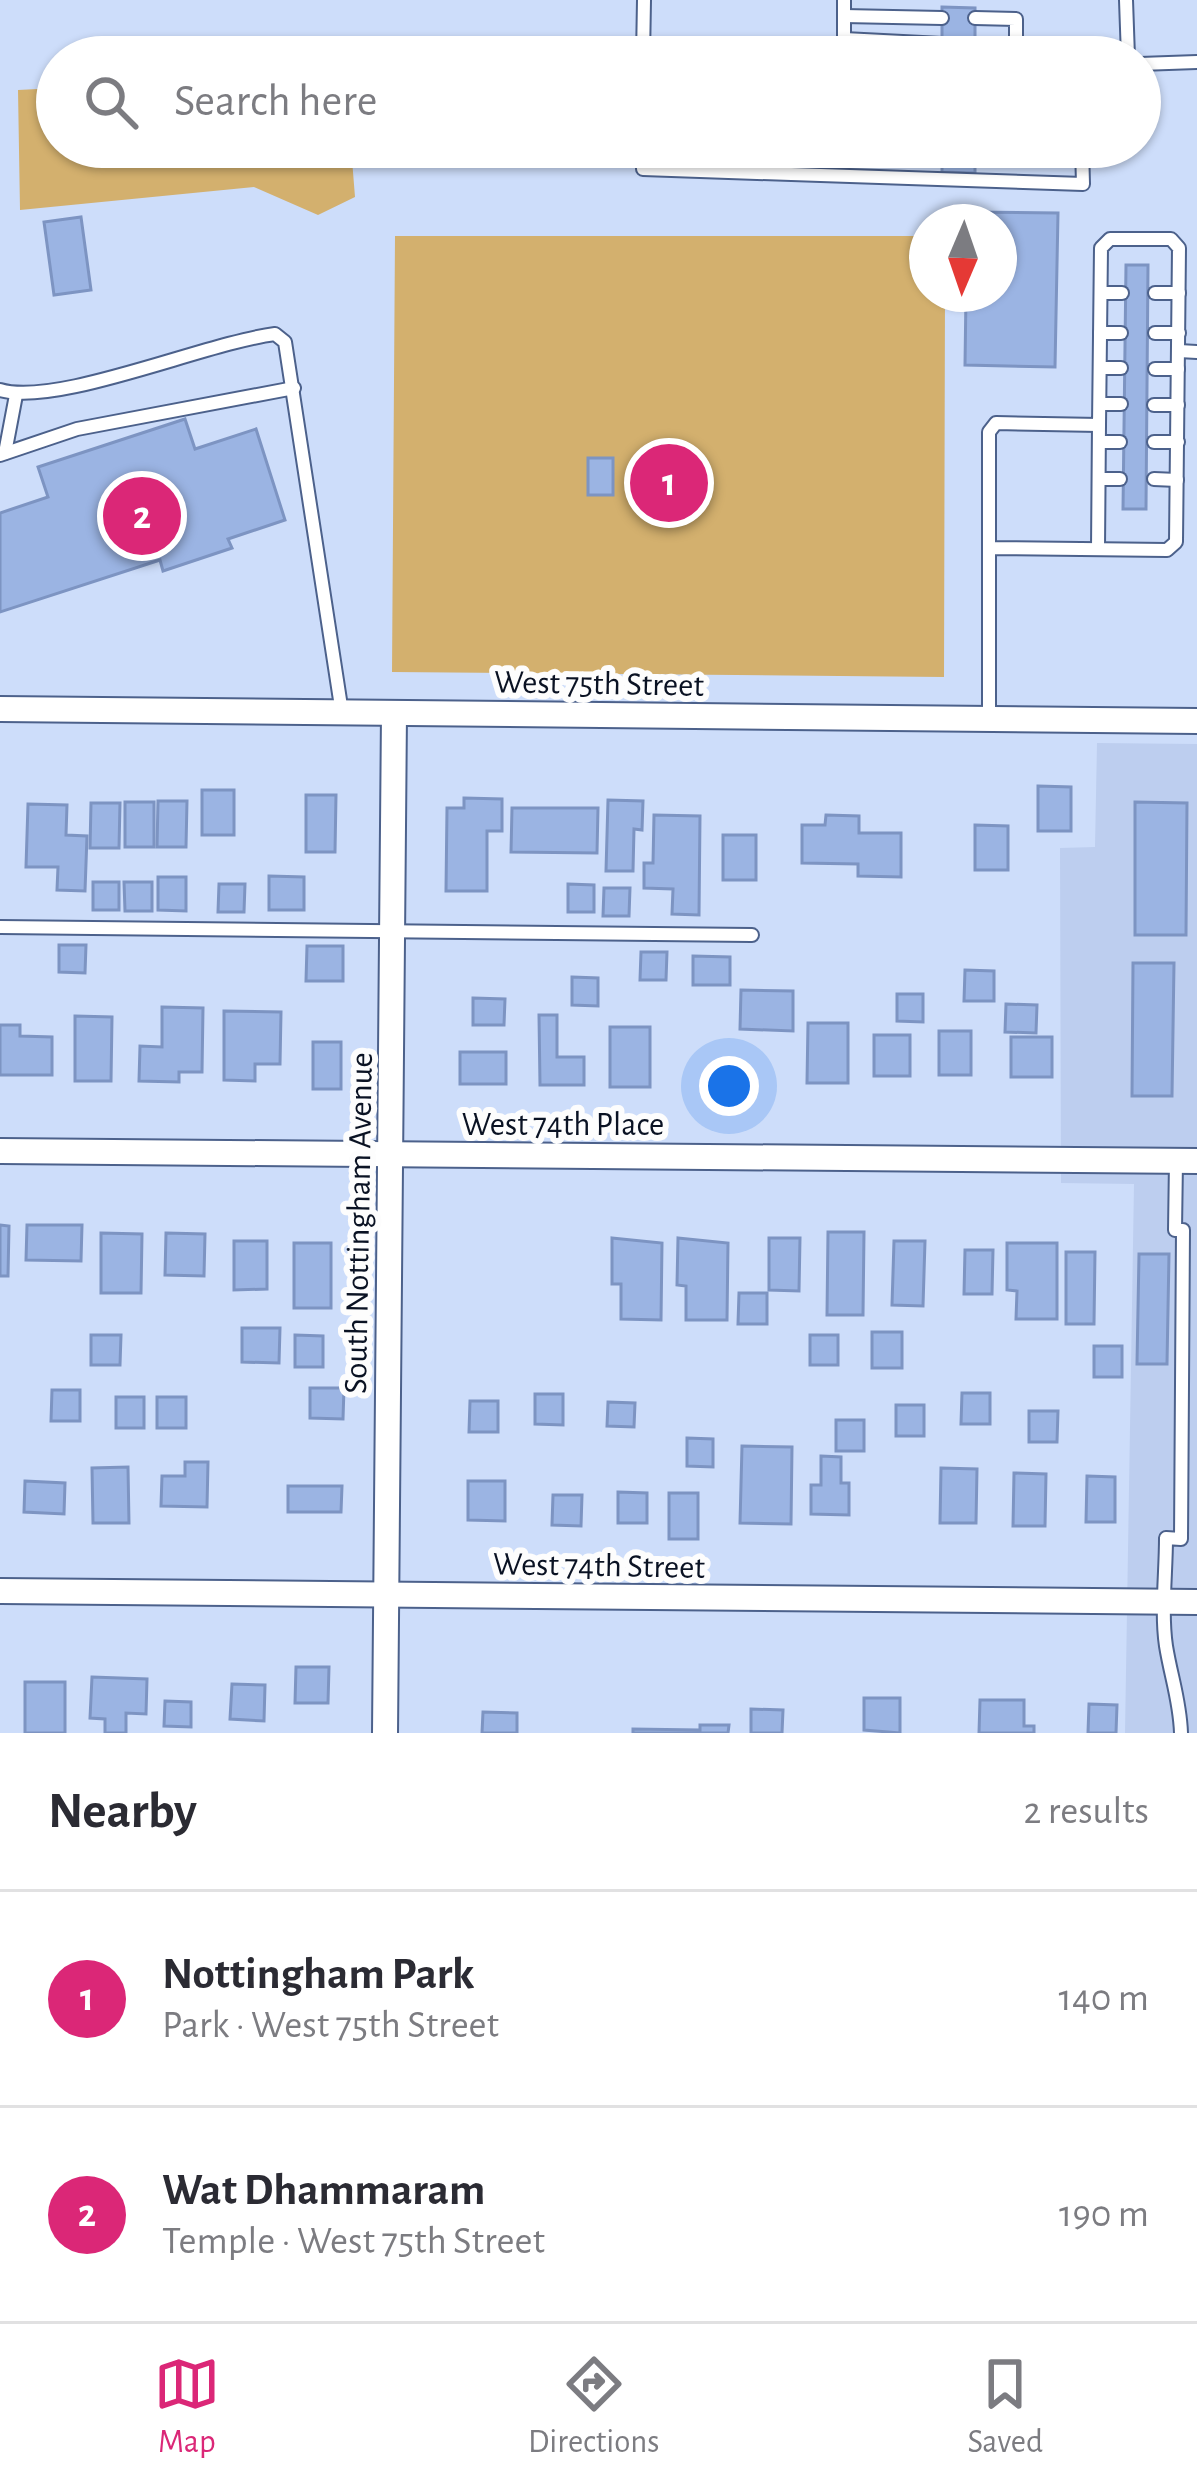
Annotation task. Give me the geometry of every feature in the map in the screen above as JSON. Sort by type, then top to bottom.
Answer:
[{"type":"street","name":"West 75th Street","points":[[0,710],[1197,721]]},
{"type":"street","name":"South Nottingham Avenue","points":[[386,1733],[394,713]]},
{"type":"street","name":"West 74th Place","points":[[0,1151],[1186,1161]]},
{"type":"street","name":"West 74th Street","points":[[0,1591],[1197,1602]]},
{"type":"lane","points":[[644,0],[644,36]]},
{"type":"lane","points":[[844,0],[844,36]]},
{"type":"lane","points":[[1126,0],[1127,36]]},
{"type":"lane","points":[[844,16],[942,18]]},
{"type":"lane","points":[[975,18],[1016,19],[1016,36]]},
{"type":"lane","points":[[1161,63],[1197,62]]},
{"type":"lane","points":[[643,168],[1083,184],[1083,168]]},
{"type":"lane","points":[[843,168],[843,176]]},
{"type":"lane","points":[[1016,168],[1016,182]]},
{"type":"lane","points":[[988,548],[1168,550],[1176,542],[1179,248],[1171,239],[1110,239],[1102,248],[1098,549]]},
{"type":"lane","points":[[1101,293],[1122,293]]},
{"type":"lane","points":[[1155,293],[1179,293]]},
{"type":"lane","points":[[1178,315],[1197,314]]},
{"type":"lane","points":[[1100,333],[1121,333]]},
{"type":"lane","points":[[1155,333],[1179,333]]},
{"type":"lane","points":[[0,390],[16,394],[54,391],[227,340],[275,334],[285,343],[342,713]]},
{"type":"lane","points":[[1179,351],[1197,352]]},
{"type":"lane","points":[[1100,368],[1121,368]]},
{"type":"lane","points":[[1156,369],[1178,369]]},
{"type":"lane","points":[[2,454],[77,429],[294,388]]},
{"type":"lane","points":[[2,454],[16,394]]},
{"type":"lane","points":[[1100,404],[1121,404]]},
{"type":"lane","points":[[1154,405],[1178,405]]},
{"type":"lane","points":[[989,719],[988,432],[996,423],[1099,425]]},
{"type":"lane","points":[[1099,442],[1120,442]]},
{"type":"lane","points":[[1154,442],[1178,442]]},
{"type":"lane","points":[[1099,479],[1120,479]]},
{"type":"lane","points":[[1154,479],[1177,480]]},
{"type":"lane","points":[[0,927],[752,935]]},
{"type":"lane","points":[[1180,1733],[1180,1690],[1166,1646],[1165,1602],[1166,1538],[1181,1539],[1183,1230],[1175,1230],[1186,1161]]},
{"type":"shaded area","points":[[36,89],[36,168],[353,168],[355,197],[318,215],[254,187],[20,210],[18,90]]},
{"type":"shaded area","points":[[395,236],[909,236],[909,312],[945,312],[944,677],[392,672]]},
{"type":"shaded area","points":[[1097,743],[1197,744],[1197,1733],[1125,1733],[1134,1184],[1061,1183],[1060,848],[1095,847]]},
{"type":"building","points":[[942,7],[975,8],[975,36],[942,36]]},
{"type":"building","points":[[942,168],[975,168],[975,173],[942,172]]},
{"type":"building","points":[[1017,213],[1058,213],[1055,367],[965,365],[966,312],[1017,312]]},
{"type":"building","points":[[81,217],[91,290],[54,295],[44,222]]},
{"type":"building","points":[[1126,265],[1148,265],[1146,509],[1123,509]]},
{"type":"building","points":[[185,419],[195,449],[256,429],[285,520],[228,539],[232,548],[163,571],[160,560],[0,612],[0,513],[48,497],[38,467]]},
{"type":"building","points":[[588,458],[613,458],[613,495],[588,495]]},
{"type":"building","points":[[1038,786],[1071,787],[1071,831],[1038,831]]},
{"type":"building","points":[[202,790],[234,790],[234,835],[202,835]]},
{"type":"building","points":[[306,795],[336,795],[335,852],[306,852]]},
{"type":"building","points":[[464,798],[502,799],[502,831],[487,831],[487,891],[446,891],[447,808],[464,808]]},
{"type":"building","points":[[608,800],[643,801],[642,830],[634,829],[633,871],[606,871]]},
{"type":"building","points":[[158,801],[187,801],[186,847],[157,847]]},
{"type":"building","points":[[125,802],[154,802],[154,847],[125,847]]},
{"type":"building","points":[[1135,802],[1187,803],[1186,935],[1135,935]]},
{"type":"building","points":[[91,803],[120,803],[119,848],[90,848]]},
{"type":"building","points":[[28,804],[67,805],[66,835],[87,836],[85,891],[57,890],[58,867],[26,867]]},
{"type":"building","points":[[512,808],[598,808],[597,853],[511,852]]},
{"type":"building","points":[[654,815],[700,816],[699,915],[672,914],[673,889],[644,888],[644,863],[653,863]]},
{"type":"building","points":[[826,815],[859,816],[859,833],[901,833],[901,877],[858,876],[858,864],[802,863],[802,825],[825,825]]},
{"type":"building","points":[[975,825],[1008,826],[1008,870],[975,870]]},
{"type":"building","points":[[723,835],[756,835],[756,880],[723,880]]},
{"type":"building","points":[[269,876],[304,877],[304,910],[269,910]]},
{"type":"building","points":[[158,877],[186,877],[186,911],[158,910]]},
{"type":"building","points":[[93,882],[119,882],[119,910],[93,910]]},
{"type":"building","points":[[124,882],[152,882],[152,911],[125,911]]},
{"type":"building","points":[[219,884],[245,884],[244,912],[218,912]]},
{"type":"building","points":[[568,884],[594,885],[594,912],[568,912]]},
{"type":"building","points":[[604,888],[630,888],[629,916],[603,916]]},
{"type":"building","points":[[59,945],[86,945],[85,973],[59,972]]},
{"type":"building","points":[[307,946],[343,946],[343,981],[306,981]]},
{"type":"building","points":[[641,952],[667,952],[666,980],[640,980]]},
{"type":"building","points":[[693,956],[730,957],[730,985],[693,985]]},
{"type":"building","points":[[1133,963],[1174,963],[1172,1096],[1132,1096]]},
{"type":"building","points":[[965,970],[994,971],[994,1001],[964,1001]]},
{"type":"building","points":[[572,977],[598,978],[598,1006],[572,1005]]},
{"type":"building","points":[[741,990],[793,991],[793,1031],[740,1029]]},
{"type":"building","points":[[897,994],[923,994],[923,1022],[897,1021]]},
{"type":"building","points":[[473,998],[505,999],[504,1025],[473,1025]]},
{"type":"building","points":[[1006,1004],[1037,1005],[1036,1033],[1005,1032]]},
{"type":"building","points":[[162,1007],[203,1008],[202,1072],[179,1072],[179,1082],[139,1081],[140,1046],[162,1047]]},
{"type":"building","points":[[224,1011],[281,1012],[280,1064],[255,1064],[255,1081],[224,1080]]},
{"type":"building","points":[[539,1015],[557,1015],[557,1057],[584,1057],[584,1085],[540,1085]]},
{"type":"building","points":[[75,1016],[112,1017],[111,1081],[75,1081]]},
{"type":"building","points":[[808,1023],[848,1023],[848,1083],[807,1083]]},
{"type":"building","points":[[0,1025],[20,1025],[20,1036],[52,1037],[52,1075],[0,1075]]},
{"type":"building","points":[[610,1027],[650,1027],[650,1087],[610,1087]]},
{"type":"building","points":[[939,1031],[971,1031],[971,1075],[939,1075]]},
{"type":"building","points":[[874,1035],[910,1035],[910,1076],[874,1076]]},
{"type":"building","points":[[1011,1037],[1052,1037],[1052,1077],[1011,1077]]},
{"type":"building","points":[[313,1042],[341,1042],[341,1089],[313,1089]]},
{"type":"building","points":[[460,1052],[506,1052],[506,1084],[460,1084]]},
{"type":"building","points":[[0,1225],[9,1226],[8,1276],[0,1276]]},
{"type":"building","points":[[27,1225],[82,1225],[81,1261],[26,1260]]},
{"type":"building","points":[[828,1232],[864,1232],[863,1315],[827,1315]]},
{"type":"building","points":[[101,1233],[142,1234],[141,1293],[101,1293]]},
{"type":"building","points":[[166,1233],[205,1234],[204,1276],[165,1275]]},
{"type":"building","points":[[612,1238],[662,1243],[661,1320],[621,1319],[621,1284],[612,1284]]},
{"type":"building","points":[[678,1238],[728,1243],[727,1320],[686,1320],[686,1286],[677,1285]]},
{"type":"building","points":[[769,1238],[800,1238],[799,1291],[769,1290]]},
{"type":"building","points":[[234,1241],[267,1241],[267,1289],[234,1290]]},
{"type":"building","points":[[894,1241],[925,1241],[923,1306],[892,1305]]},
{"type":"building","points":[[294,1243],[331,1243],[331,1308],[294,1308]]},
{"type":"building","points":[[1007,1243],[1057,1243],[1057,1319],[1016,1319],[1017,1291],[1007,1290]]},
{"type":"building","points":[[965,1250],[993,1250],[992,1294],[964,1294]]},
{"type":"building","points":[[1066,1252],[1095,1252],[1094,1324],[1066,1324]]},
{"type":"building","points":[[1139,1254],[1169,1254],[1167,1364],[1137,1364]]},
{"type":"building","points":[[739,1293],[767,1293],[767,1324],[738,1324]]},
{"type":"building","points":[[242,1328],[280,1328],[279,1363],[242,1362]]},
{"type":"building","points":[[872,1332],[902,1332],[902,1368],[872,1368]]},
{"type":"building","points":[[91,1335],[121,1335],[120,1365],[91,1365]]},
{"type":"building","points":[[295,1335],[323,1336],[323,1367],[295,1367]]},
{"type":"building","points":[[810,1335],[838,1335],[838,1365],[810,1365]]},
{"type":"building","points":[[1094,1346],[1122,1346],[1122,1377],[1094,1377]]},
{"type":"building","points":[[310,1388],[344,1388],[343,1419],[310,1418]]},
{"type":"building","points":[[52,1390],[80,1390],[80,1421],[51,1421]]},
{"type":"building","points":[[962,1393],[990,1393],[990,1424],[961,1424]]},
{"type":"building","points":[[535,1394],[563,1394],[563,1425],[535,1424]]},
{"type":"building","points":[[116,1397],[144,1397],[144,1428],[116,1428]]},
{"type":"building","points":[[157,1397],[186,1397],[186,1428],[157,1428]]},
{"type":"building","points":[[470,1401],[498,1401],[498,1432],[469,1432]]},
{"type":"building","points":[[608,1402],[635,1403],[634,1427],[607,1426]]},
{"type":"building","points":[[896,1405],[924,1405],[924,1436],[896,1436]]},
{"type":"building","points":[[1029,1411],[1058,1411],[1057,1442],[1029,1442]]},
{"type":"building","points":[[836,1420],[864,1420],[864,1451],[836,1451]]},
{"type":"building","points":[[687,1438],[713,1439],[713,1467],[687,1466]]},
{"type":"building","points":[[742,1446],[792,1447],[791,1524],[740,1523]]},
{"type":"building","points":[[821,1456],[841,1457],[841,1483],[849,1483],[849,1515],[811,1514],[811,1485],[821,1485]]},
{"type":"building","points":[[185,1462],[208,1462],[207,1507],[161,1506],[162,1476],[185,1476]]},
{"type":"building","points":[[128,1467],[129,1523],[93,1523],[92,1468]]},
{"type":"building","points":[[941,1468],[977,1469],[976,1523],[940,1523]]},
{"type":"building","points":[[1014,1473],[1046,1474],[1045,1526],[1013,1526]]},
{"type":"building","points":[[1087,1476],[1115,1477],[1115,1522],[1086,1522]]},
{"type":"building","points":[[25,1481],[65,1483],[64,1514],[24,1512]]},
{"type":"building","points":[[468,1481],[505,1481],[505,1521],[468,1520]]},
{"type":"building","points":[[288,1486],[342,1486],[341,1512],[288,1512]]},
{"type":"building","points":[[618,1492],[647,1493],[647,1523],[618,1523]]},
{"type":"building","points":[[669,1493],[698,1493],[698,1539],[669,1539]]},
{"type":"building","points":[[553,1495],[582,1495],[581,1526],[552,1525]]},
{"type":"building","points":[[296,1667],[329,1667],[328,1703],[295,1703]]},
{"type":"building","points":[[92,1677],[147,1679],[146,1714],[126,1713],[126,1733],[105,1733],[105,1719],[90,1718]]},
{"type":"building","points":[[25,1682],[65,1682],[65,1733],[25,1733]]},
{"type":"building","points":[[232,1684],[265,1685],[264,1721],[230,1719]]},
{"type":"building","points":[[864,1698],[900,1698],[900,1733],[864,1730]]},
{"type":"building","points":[[980,1700],[1024,1700],[1024,1726],[1034,1726],[1034,1733],[979,1733]]},
{"type":"building","points":[[165,1701],[191,1702],[191,1727],[164,1726]]},
{"type":"building","points":[[1089,1704],[1117,1705],[1116,1733],[1088,1733]]},
{"type":"building","points":[[751,1709],[783,1710],[782,1733],[751,1733]]},
{"type":"building","points":[[483,1712],[517,1713],[517,1733],[482,1733]]},
{"type":"building","points":[[700,1725],[729,1725],[728,1733],[633,1733],[633,1729],[700,1730]]},
{"type":"place","name":"Nottingham Park","points":[[669,483]]},
{"type":"place","name":"Wat Dhammaram","points":[[142,516]]}]
